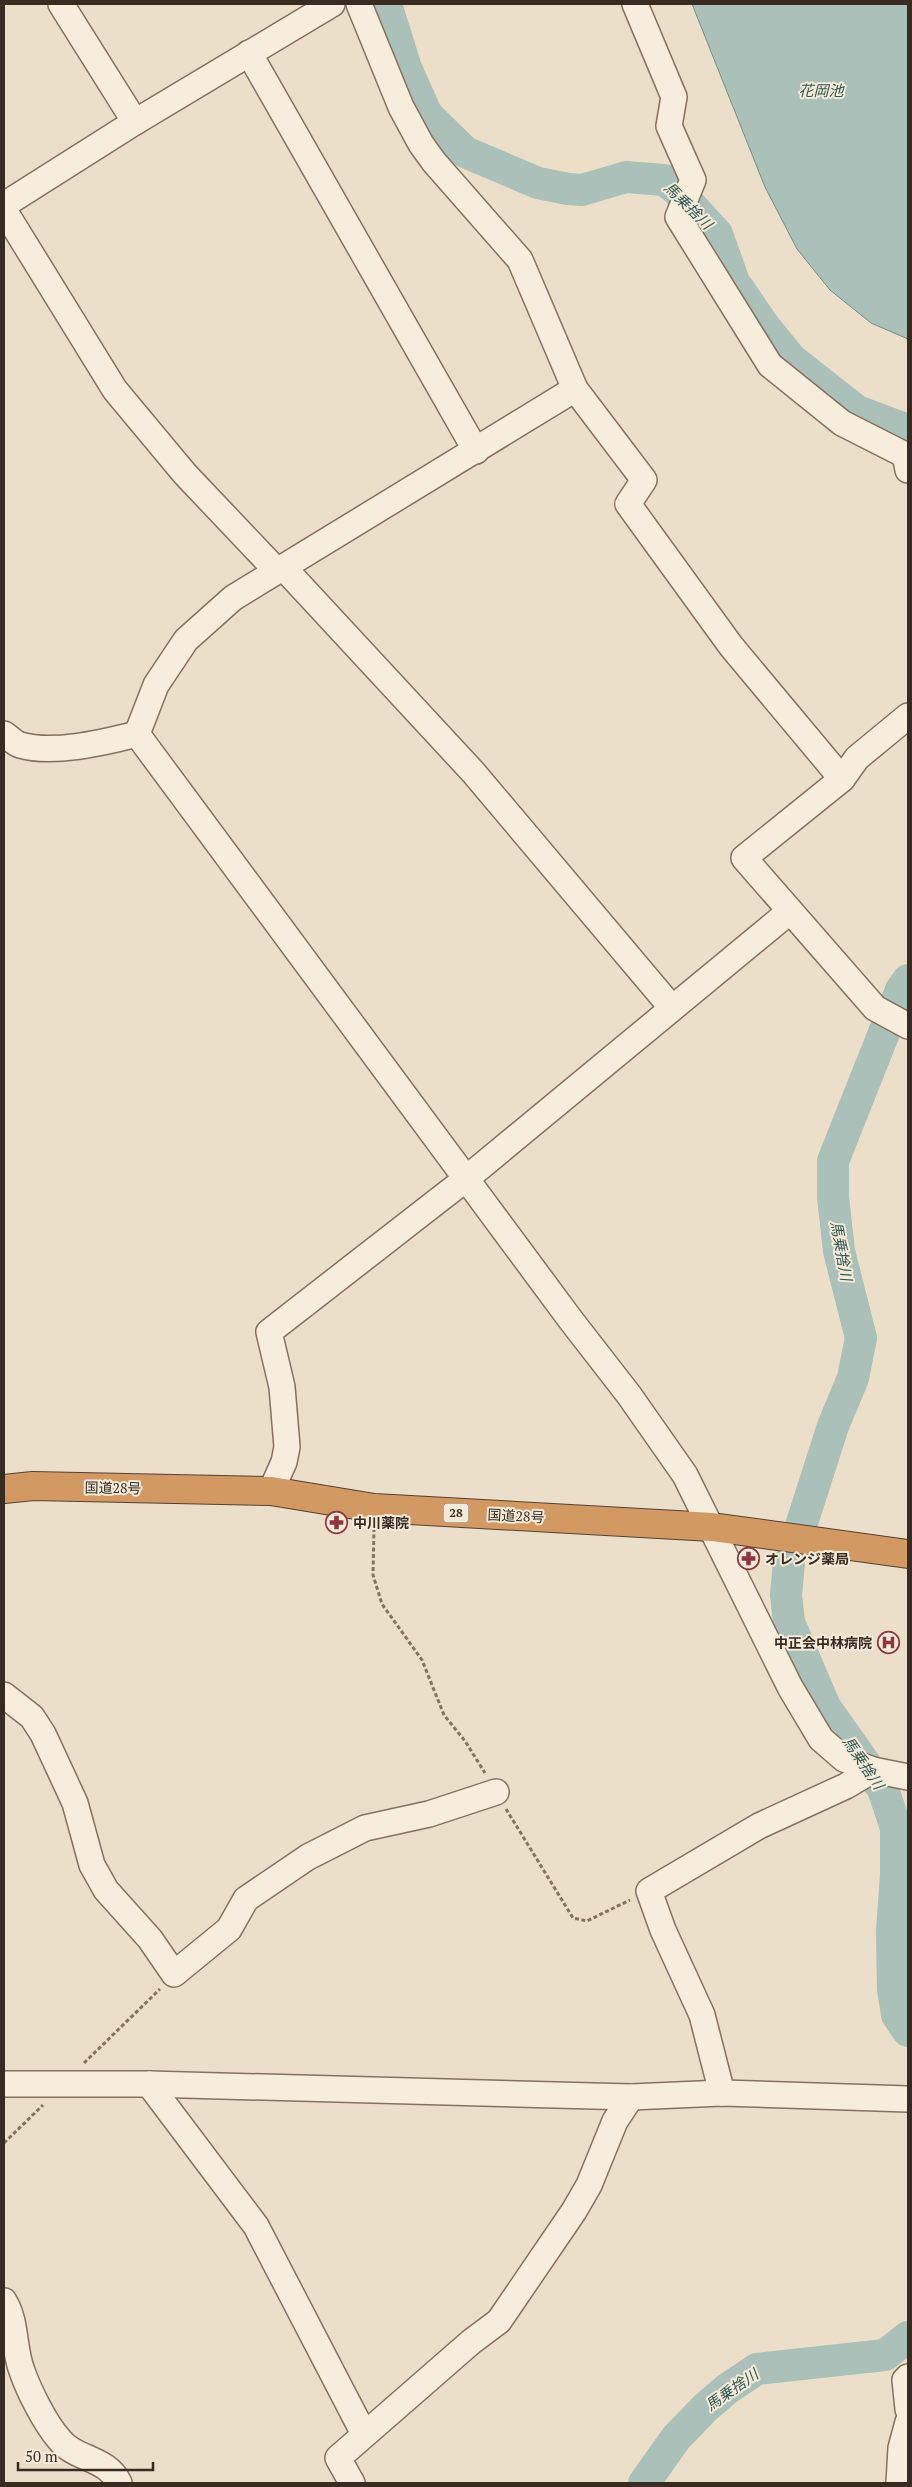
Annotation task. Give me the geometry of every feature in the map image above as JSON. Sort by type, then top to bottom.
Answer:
[{"type":"highway","name":"国道28号","points":[[4,1489],[33,1486],[271,1491],[374,1508],[712,1527],[908,1554]]},
{"type":"street","points":[[61,4],[135,122]]},
{"type":"street","points":[[4,205],[135,122],[332,4]]},
{"type":"street","points":[[359,4],[401,107],[420,144],[520,260],[575,390],[644,480],[628,504],[731,646],[842,779]]},
{"type":"street","points":[[636,4],[674,97],[670,126],[693,180],[678,217],[770,365],[842,423],[904,455],[908,470]]},
{"type":"street","points":[[249,53],[476,451]]},
{"type":"street","points":[[4,210],[115,390],[185,474],[280,569],[473,772],[672,1008]]},
{"type":"street","points":[[137,734],[156,685],[186,640],[233,598],[575,390]]},
{"type":"street","points":[[908,716],[857,758],[842,779],[744,858],[789,912],[875,1008],[908,1026]]},
{"type":"street","points":[[4,734],[19,745],[49,749],[101,742],[137,734]]},
{"type":"street","points":[[137,734],[685,1475],[790,1687],[821,1739],[844,1759],[873,1770],[908,1777]]},
{"type":"street","points":[[271,1491],[284,1462],[287,1447],[282,1387],[269,1332],[467,1178],[789,912]]},
{"type":"street","points":[[4,1695],[32,1717],[47,1743],[75,1803],[92,1865],[106,1890],[150,1939],[174,1974],[229,1929],[246,1900],[308,1857],[365,1828],[429,1814],[496,1792]]},
{"type":"street","points":[[722,2093],[702,2015],[663,1930],[649,1891],[759,1826],[846,1786],[873,1770]]},
{"type":"street","points":[[4,2084],[149,2084],[631,2097],[722,2093],[908,2099]]},
{"type":"street","points":[[149,2084],[256,2226],[364,2434]]},
{"type":"street","points":[[352,2483],[338,2458],[499,2321],[574,2211],[589,2185],[615,2121],[631,2097]]},
{"type":"street","points":[[4,2301],[12,2321],[21,2371],[59,2440],[105,2465],[115,2475],[119,2483]]},
{"type":"street","points":[[908,2377],[905,2380],[908,2409]]},
{"type":"street","points":[[899,2483],[901,2448],[908,2422]]},
{"type":"path","points":[[374,1508],[373,1575],[382,1604],[422,1660],[444,1716],[465,1741],[572,1918],[587,1921],[649,1891]]},
{"type":"path","points":[[4,2143],[174,1974]]},
{"type":"water","name":"花岡池","points":[[692,4],[908,4],[908,339],[871,323],[830,290],[797,249],[765,187]]},
{"type":"waterway","name":"馬乗捨川","points":[[386,4],[406,68],[427,115],[465,152],[538,183],[568,189],[582,190],[626,177],[664,180],[675,188],[717,234],[734,282],[765,327],[791,359],[857,411],[908,430]]},
{"type":"waterway","name":"馬乗捨川","points":[[801,1526],[833,1426],[853,1378],[861,1338],[839,1251],[833,1197],[833,1161],[901,990],[908,980]]},
{"type":"waterway","name":"馬乗捨川","points":[[789,1562],[786,1595],[789,1622],[825,1707],[883,1789],[896,1828],[896,1874],[892,1931],[893,1989],[897,2015],[908,2031]]},
{"type":"waterway","name":"馬乗捨川","points":[[644,2483],[676,2438],[705,2408],[727,2389],[757,2369],[885,2355],[908,2337]]},
{"type":"place","name":"中川薬院","points":[[337,1523]]},
{"type":"place","name":"オレンジ薬局","points":[[749,1559]]},
{"type":"place","name":"中正会中林病院","points":[[888,1643]]}]
